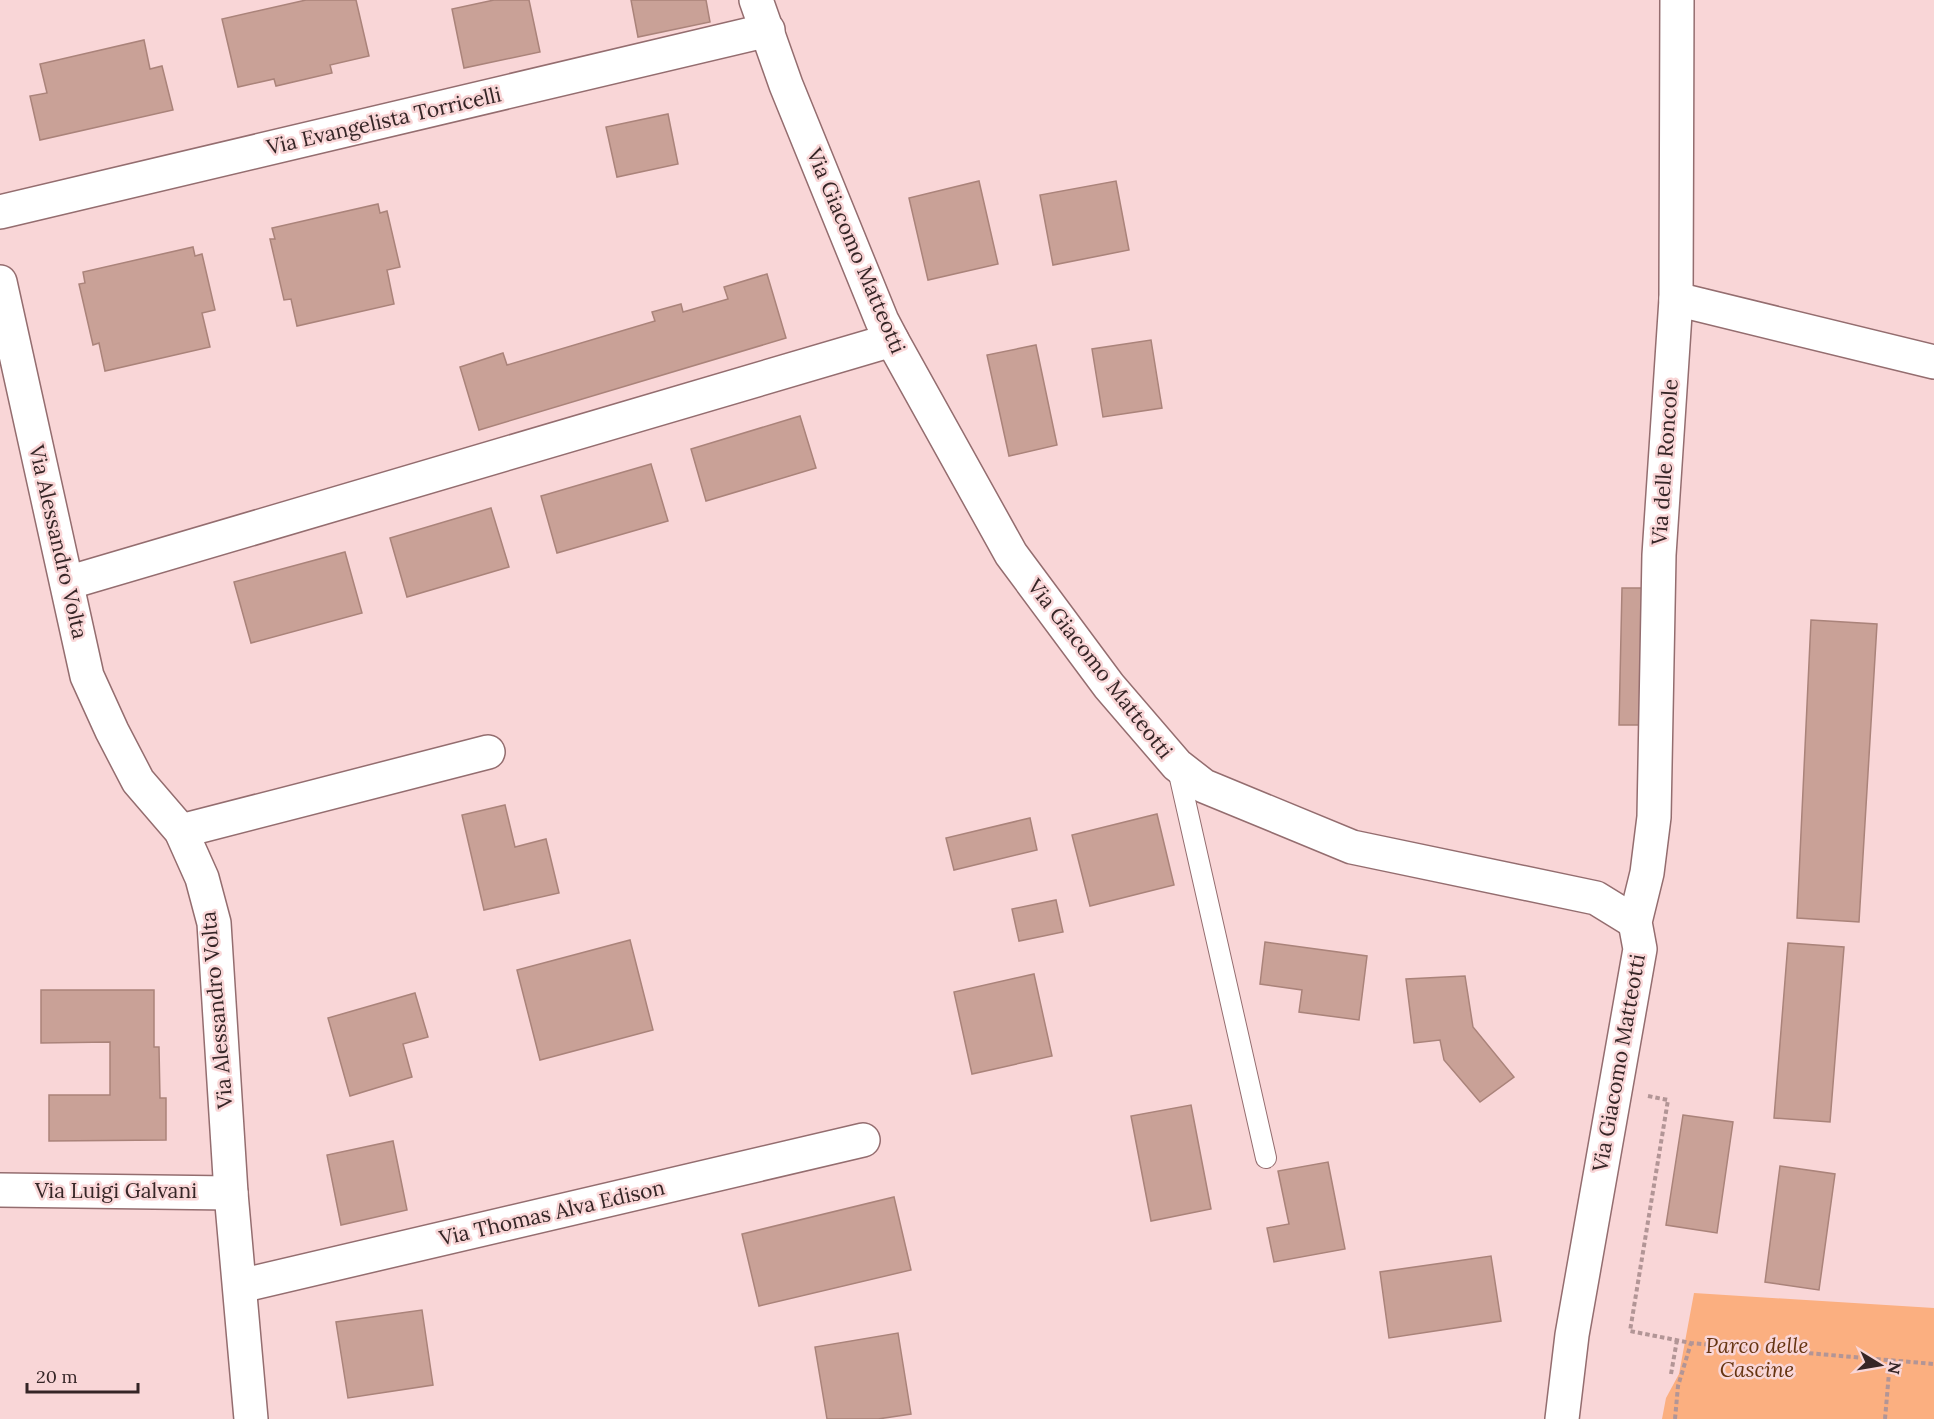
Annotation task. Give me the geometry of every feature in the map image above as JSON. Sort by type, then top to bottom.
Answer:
[{"type":"street","name":"Via Giacomo Matteotti","points":[[756,0],[786,85],[882,321],[892,340],[1011,554],[1108,686],[1177,765],[1204,786],[1352,847],[1596,898],[1635,922],[1640,949],[1572,1335],[1562,1419]]},
{"type":"street","name":"Via delle Roncole","points":[[1635,922],[1647,873],[1654,817],[1659,555],[1676,299],[1677,0]]},
{"type":"street","name":"Via Evangelista Torricelli","points":[[0,212],[768,30]]},
{"type":"street","name":"Via Alessandro Volta","points":[[0,282],[87,676],[138,781],[181,831],[202,878],[214,923],[231,1193],[250,1419]]},
{"type":"street","points":[[1676,299],[1934,362]]},
{"type":"street","points":[[67,583],[892,340]]},
{"type":"street","points":[[181,831],[488,752]]},
{"type":"street","name":"Via Thomas Alva Edison","points":[[240,1286],[863,1140]]},
{"type":"street","name":"Via Luigi Galvani","points":[[0,1190],[231,1193]]},
{"type":"lane","points":[[1177,765],[1266,1158]]},
{"type":"path","points":[[1615,1089],[1668,1100],[1630,1331],[1691,1342],[1934,1364]]},
{"type":"path","points":[[1671,1374],[1677,1340]]},
{"type":"path","points":[[1675,1419],[1678,1386],[1691,1342]]},
{"type":"path","points":[[1885,1419],[1890,1361]]},
{"type":"green space","name":"Parco delle Cascine","points":[[1694,1293],[1934,1308],[1934,1419],[1662,1419],[1666,1398],[1679,1374]]},
{"type":"building","points":[[306,0],[356,0],[369,56],[330,65],[332,73],[276,86],[274,79],[238,87],[222,19]]},
{"type":"building","points":[[494,0],[529,0],[540,52],[464,68],[452,9]]},
{"type":"building","points":[[631,0],[706,0],[710,22],[638,37]]},
{"type":"building","points":[[144,40],[150,69],[162,66],[173,110],[40,140],[30,96],[47,93],[40,64]]},
{"type":"building","points":[[668,114],[678,164],[617,177],[606,127]]},
{"type":"building","points":[[979,181],[998,264],[928,280],[909,198]]},
{"type":"building","points":[[1116,181],[1129,250],[1053,265],[1040,195]]},
{"type":"building","points":[[378,204],[380,213],[387,211],[400,267],[387,270],[394,304],[297,326],[291,299],[284,300],[270,239],[275,239],[272,228]]},
{"type":"building","points":[[193,247],[195,256],[202,254],[215,310],[202,313],[210,347],[105,371],[99,343],[93,345],[79,284],[85,283],[83,272]]},
{"type":"building","points":[[767,274],[786,338],[479,430],[460,367],[503,353],[507,365],[655,321],[652,312],[681,304],[683,312],[728,299],[724,287]]},
{"type":"building","points":[[1151,340],[1162,408],[1103,417],[1092,349]]},
{"type":"building","points":[[1036,345],[1057,445],[1009,456],[987,355]]},
{"type":"building","points":[[800,416],[816,468],[706,501],[691,449]]},
{"type":"building","points":[[651,464],[668,521],[557,553],[541,496]]},
{"type":"building","points":[[491,508],[509,567],[407,597],[390,538]]},
{"type":"building","points":[[345,552],[362,613],[251,643],[234,582]]},
{"type":"building","points":[[1622,588],[1649,588],[1645,725],[1619,725]]},
{"type":"building","points":[[1811,620],[1877,624],[1859,922],[1797,918]]},
{"type":"building","points":[[505,805],[515,847],[546,839],[559,893],[484,910],[462,815]]},
{"type":"building","points":[[1157,814],[1174,885],[1090,906],[1072,835]]},
{"type":"building","points":[[1030,818],[1037,850],[954,870],[946,838]]},
{"type":"building","points":[[1056,900],[1063,932],[1019,941],[1012,909]]},
{"type":"building","points":[[630,940],[653,1030],[540,1060],[517,970]]},
{"type":"building","points":[[1265,942],[1367,956],[1359,1020],[1299,1012],[1302,990],[1260,984]]},
{"type":"building","points":[[1788,943],[1844,947],[1830,1122],[1774,1118]]},
{"type":"building","points":[[1034,974],[1052,1056],[972,1074],[954,992]]},
{"type":"building","points":[[1465,976],[1473,1027],[1514,1077],[1480,1102],[1444,1060],[1440,1040],[1414,1043],[1406,979]]},
{"type":"building","points":[[41,990],[154,990],[154,1047],[159,1047],[160,1098],[166,1098],[166,1140],[49,1141],[49,1095],[110,1095],[110,1042],[41,1043]]},
{"type":"building","points":[[415,993],[428,1037],[403,1044],[412,1077],[350,1096],[328,1018]]},
{"type":"building","points":[[1191,1105],[1211,1209],[1151,1221],[1131,1116]]},
{"type":"building","points":[[1683,1115],[1733,1122],[1717,1233],[1666,1225]]},
{"type":"building","points":[[393,1141],[407,1210],[341,1225],[327,1155]]},
{"type":"building","points":[[1328,1162],[1345,1249],[1274,1262],[1267,1228],[1289,1224],[1278,1171]]},
{"type":"building","points":[[1780,1166],[1835,1174],[1819,1290],[1765,1282]]},
{"type":"building","points":[[894,1197],[911,1270],[759,1306],[742,1234]]},
{"type":"building","points":[[1491,1256],[1501,1321],[1389,1338],[1380,1272]]},
{"type":"building","points":[[422,1310],[433,1385],[348,1398],[336,1322]]},
{"type":"building","points":[[898,1333],[911,1414],[878,1419],[827,1419],[815,1347]]}]
